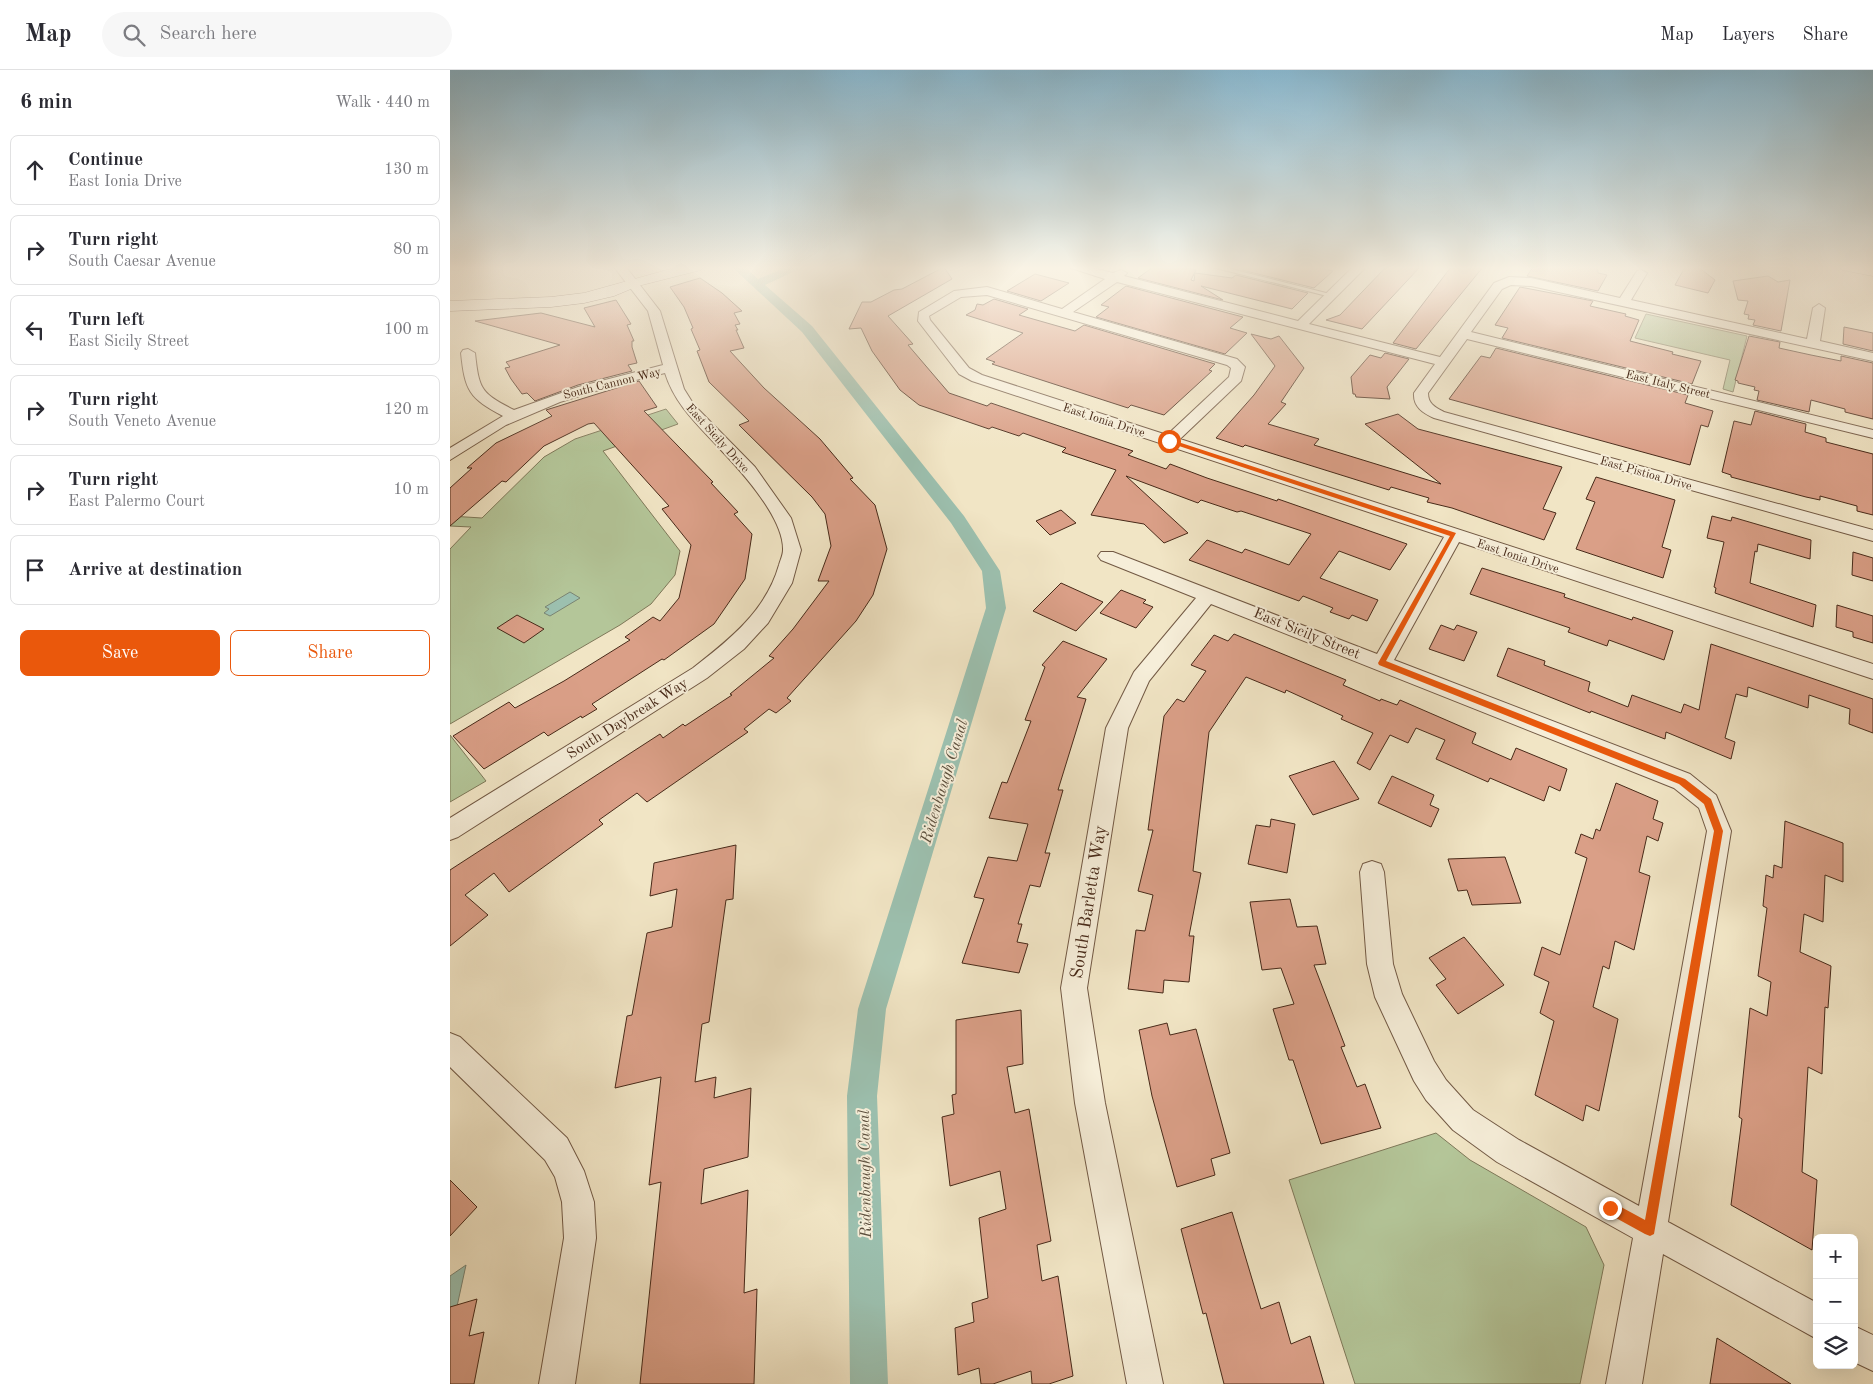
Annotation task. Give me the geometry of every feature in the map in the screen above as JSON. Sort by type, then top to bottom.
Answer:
[{"type":"street","name":"East Sicily Drive","points":[[659,328],[677,389],[688,407],[749,470],[783,518],[792,550],[783,583]]},
{"type":"street","name":"East Ionia Drive","points":[[930,328],[964,371],[977,378],[1873,672]]},
{"type":"street","points":[[1119,328],[1223,357],[1238,367],[1236,378],[1169,441]]},
{"type":"street","points":[[1309,328],[1442,362],[1467,328]]},
{"type":"street","points":[[1742,328],[1873,357]]},
{"type":"street","points":[[1813,344],[1816,328]]},
{"type":"street","name":"East Italy Street","points":[[1463,334],[1873,434]]},
{"type":"street","points":[[468,353],[471,381],[484,400],[514,416]]},
{"type":"street","name":"East Pistioa Drive","points":[[1442,362],[1421,393],[1422,404],[1439,415],[1873,536]]},
{"type":"street","name":"South Cannon Way","points":[[450,455],[482,433],[514,416],[580,388],[670,368]]},
{"type":"street","points":[[1382,663],[1454,535]]},
{"type":"street","name":"East Sicily Street","points":[[1108,556],[1682,781],[1708,802],[1719,831],[1650,1230]]},
{"type":"street","name":"South Daybreak Way","points":[[450,830],[700,673],[737,644],[761,618],[783,583]]},
{"type":"street","name":"South Barletta Way","points":[[1145,1384],[1090,1103],[1074,988],[1117,728],[1141,677],[1209,594]]},
{"type":"street","points":[[1372,872],[1380,964],[1389,997],[1436,1090],[1463,1120],[1508,1151],[1813,1320]]},
{"type":"street","points":[[450,1047],[556,1149],[570,1171],[578,1202],[580,1238],[557,1384]]},
{"type":"street","points":[[1624,1384],[1650,1230]]},
{"type":"street","points":[[1858,1345],[1873,1354]]},
{"type":"shaded area","points":[[1639,328],[1712,328],[1747,336],[1733,392],[1723,389],[1730,360],[1635,338]]},
{"type":"shaded area","points":[[666,409],[678,424],[603,451],[680,551],[675,575],[651,604],[620,625],[450,724],[450,549],[471,527],[450,526],[450,516],[482,518],[544,457],[575,439]]},
{"type":"shaded area","points":[[570,592],[580,598],[550,616],[544,613],[549,609],[545,607]]},
{"type":"shaded area","points":[[450,735],[486,781],[450,802]]},
{"type":"shaded area","points":[[1436,1133],[1470,1160],[1586,1227],[1604,1265],[1580,1384],[1355,1384],[1289,1180]]},
{"type":"shaded area","points":[[466,1265],[456,1311],[450,1312],[450,1276]]},
{"type":"building","points":[[501,328],[628,328],[634,341],[632,341],[632,347],[637,363],[628,365],[632,371],[578,385],[535,401],[527,393],[522,394],[505,368],[510,367],[506,362],[560,345]]},
{"type":"building","points":[[737,328],[744,348],[730,351],[764,388],[820,439],[853,478],[850,479],[875,505],[887,549],[873,595],[856,621],[787,698],[791,701],[776,713],[769,709],[744,729],[748,732],[647,802],[637,793],[599,820],[603,824],[509,892],[494,873],[465,895],[488,915],[450,946],[450,870],[660,734],[663,738],[732,695],[730,694],[774,658],[769,656],[793,629],[829,581],[818,581],[831,546],[825,514],[812,497],[739,425],[749,421],[709,382],[697,351],[700,350],[691,329]]},
{"type":"building","points":[[861,328],[899,328],[913,344],[908,345],[949,393],[987,406],[991,403],[1133,451],[1128,455],[1166,469],[1170,464],[1407,544],[1390,570],[1339,551],[1320,578],[1378,600],[1367,621],[1352,615],[1349,619],[1330,612],[1333,608],[1303,596],[1299,601],[1189,560],[1207,540],[1242,553],[1245,549],[1289,565],[1311,534],[1201,500],[1198,503],[1126,476],[1188,533],[1164,543],[1144,524],[1091,515],[1116,470],[1062,452],[1066,448],[1023,433],[1019,436],[992,427],[989,429],[919,405],[900,390],[872,351]]},
{"type":"building","points":[[1008,328],[1066,328],[1075,331],[1079,328],[1095,328],[1215,364],[1209,370],[1212,371],[1164,415],[1131,405],[1128,408],[992,364],[995,362],[986,359],[1023,333]]},
{"type":"building","points":[[1135,328],[1231,328],[1247,333],[1225,354]]},
{"type":"building","points":[[1404,328],[1433,328],[1416,349],[1393,343]]},
{"type":"building","points":[[1508,328],[1635,328],[1630,341],[1701,361],[1692,384],[1502,338]]},
{"type":"building","points":[[1768,328],[1781,328],[1781,331]]},
{"type":"building","points":[[1844,328],[1873,333],[1873,351],[1843,344]]},
{"type":"building","points":[[1251,334],[1271,339],[1279,336],[1304,368],[1281,402],[1286,404],[1268,424],[1319,439],[1314,445],[1441,484],[1365,424],[1398,414],[1418,429],[1562,467],[1543,509],[1556,513],[1544,540],[1452,508],[1427,502],[1429,498],[1391,487],[1389,490],[1245,445],[1243,447],[1216,438],[1254,395],[1275,366]]},
{"type":"building","points":[[1749,336],[1780,342],[1779,348],[1811,355],[1841,361],[1841,356],[1873,363],[1873,419],[1845,412],[1845,409],[1811,400],[1809,412],[1757,400],[1759,391],[1754,390],[1755,387],[1738,383],[1735,380]]},
{"type":"building","points":[[1496,348],[1688,395],[1685,403],[1713,411],[1708,427],[1701,425],[1690,465],[1449,399],[1481,356],[1490,358]]},
{"type":"building","points":[[1385,353],[1409,359],[1387,387],[1390,399],[1356,397],[1353,394],[1351,377],[1370,355],[1381,358]]},
{"type":"building","points":[[639,381],[657,407],[644,411],[713,482],[711,483],[738,512],[734,514],[752,534],[745,579],[714,624],[664,660],[662,659],[592,704],[597,709],[582,718],[581,716],[548,736],[544,732],[484,769],[453,736],[509,702],[515,708],[564,681],[630,640],[625,637],[653,617],[660,621],[679,598],[691,545],[662,509],[669,506],[594,423],[588,424],[544,446],[506,482],[502,481],[450,526],[450,488],[472,468],[467,468],[496,443],[552,416],[546,410]]},
{"type":"building","points":[[1755,411],[1806,424],[1805,432],[1826,438],[1826,442],[1873,454],[1873,515],[1857,511],[1857,506],[1820,496],[1820,500],[1806,497],[1731,477],[1731,475],[1722,472],[1734,421],[1751,425]]},
{"type":"building","points":[[1596,477],[1675,500],[1662,547],[1671,550],[1663,578],[1576,549],[1595,502],[1586,499]]},
{"type":"building","points":[[1061,510],[1076,523],[1050,535],[1036,521]]},
{"type":"building","points":[[1712,516],[1731,521],[1732,517],[1811,540],[1810,559],[1758,544],[1757,552],[1755,551],[1750,583],[1816,605],[1813,627],[1715,593],[1716,588],[1714,587],[1724,542],[1707,538]]},
{"type":"building","points":[[1853,552],[1873,558],[1873,581],[1852,575]]},
{"type":"building","points":[[1482,568],[1565,594],[1564,597],[1632,620],[1633,617],[1673,631],[1664,660],[1609,640],[1607,646],[1568,632],[1570,628],[1470,594]]},
{"type":"building","points":[[1061,583],[1103,602],[1076,631],[1033,611]]},
{"type":"building","points":[[1121,590],[1146,600],[1143,603],[1153,607],[1136,628],[1100,613]]},
{"type":"building","points":[[1837,605],[1873,616],[1873,643],[1853,637],[1853,632],[1836,627]]},
{"type":"building","points":[[517,615],[544,629],[524,643],[497,628]]},
{"type":"building","points":[[1441,625],[1454,630],[1457,625],[1477,632],[1464,661],[1429,649]]},
{"type":"building","points":[[1234,634],[1346,680],[1343,685],[1380,701],[1381,699],[1397,705],[1400,700],[1476,733],[1472,743],[1511,760],[1516,748],[1567,769],[1560,791],[1549,786],[1544,801],[1490,778],[1488,782],[1436,759],[1445,740],[1416,728],[1408,743],[1390,735],[1370,770],[1357,763],[1373,733],[1341,719],[1343,716],[1286,690],[1285,693],[1246,677],[1209,732],[1193,871],[1201,873],[1189,936],[1194,936],[1189,982],[1164,980],[1163,993],[1128,989],[1136,930],[1145,931],[1153,895],[1138,891],[1153,830],[1148,830],[1164,716],[1177,699],[1184,702],[1206,671],[1191,665],[1214,635],[1228,641]]},
{"type":"building","points":[[1063,641],[1107,659],[1077,697],[1086,699],[1058,790],[1063,790],[1045,853],[1050,853],[1040,887],[1030,885],[1018,924],[1022,924],[1017,942],[1028,944],[1019,973],[962,963],[984,899],[974,897],[988,857],[1017,861],[1028,824],[989,818],[1002,782],[1007,783],[1031,721],[1025,720],[1045,667],[1042,665]]},
{"type":"building","points":[[1711,644],[1873,699],[1873,733],[1849,724],[1850,709],[1809,695],[1808,708],[1748,687],[1747,697],[1736,694],[1725,738],[1735,742],[1731,759],[1666,732],[1665,739],[1591,711],[1590,713],[1497,676],[1508,648],[1545,661],[1544,665],[1590,682],[1588,691],[1628,707],[1632,695],[1681,713],[1684,704],[1699,710]]},
{"type":"building","points":[[1334,761],[1359,799],[1313,815],[1289,776]]},
{"type":"building","points":[[1392,776],[1434,795],[1430,805],[1439,809],[1431,827],[1378,803]]},
{"type":"building","points":[[1616,783],[1658,801],[1653,819],[1663,823],[1658,841],[1647,836],[1639,872],[1650,876],[1634,950],[1615,941],[1609,969],[1603,966],[1593,1007],[1618,1019],[1599,1111],[1586,1105],[1583,1121],[1535,1095],[1554,1021],[1540,1013],[1549,982],[1534,975],[1542,947],[1560,955],[1587,858],[1575,853],[1581,834],[1593,839],[1596,829],[1600,831]]},
{"type":"building","points":[[1271,819],[1295,824],[1287,873],[1248,864],[1256,825],[1270,827]]},
{"type":"building","points":[[1785,821],[1843,843],[1843,882],[1825,875],[1823,922],[1804,914],[1800,952],[1831,966],[1828,1008],[1825,1007],[1822,1074],[1808,1067],[1802,1172],[1817,1180],[1812,1250],[1731,1205],[1742,1119],[1739,1117],[1750,1008],[1767,1016],[1771,982],[1758,976],[1767,908],[1763,906],[1766,875],[1773,878],[1774,865],[1782,868]]},
{"type":"building","points":[[736,845],[733,899],[726,900],[709,1022],[702,1024],[695,1082],[716,1077],[714,1098],[751,1088],[748,1157],[704,1169],[701,1204],[748,1190],[744,1293],[757,1289],[754,1384],[640,1384],[661,1182],[649,1185],[661,1077],[615,1088],[627,1016],[632,1015],[647,933],[672,927],[677,889],[650,896],[654,863]]},
{"type":"building","points":[[1505,857],[1521,903],[1472,905],[1467,890],[1458,891],[1448,859]]},
{"type":"building","points":[[1290,899],[1297,927],[1317,926],[1326,964],[1314,965],[1345,1046],[1341,1047],[1357,1087],[1365,1084],[1381,1128],[1321,1144],[1293,1060],[1289,1060],[1273,1009],[1294,1004],[1281,968],[1262,970],[1250,902]]},
{"type":"building","points":[[1464,937],[1504,985],[1458,1014],[1436,985],[1446,979],[1429,958]]},
{"type":"building","points":[[1021,1010],[1023,1064],[1007,1067],[1015,1113],[1029,1109],[1051,1241],[1037,1245],[1042,1281],[1058,1276],[1073,1376],[1049,1384],[1032,1384],[1031,1371],[993,1384],[981,1384],[979,1368],[958,1375],[955,1328],[974,1322],[972,1303],[988,1298],[979,1218],[1006,1209],[1000,1171],[950,1186],[942,1117],[954,1114],[952,1095],[956,1094],[956,1020]]},
{"type":"building","points":[[1167,1023],[1170,1035],[1196,1029],[1230,1153],[1211,1159],[1215,1175],[1177,1187],[1152,1096],[1139,1030]]},
{"type":"building","points":[[450,1180],[477,1207],[450,1236]]},
{"type":"building","points":[[1232,1212],[1261,1309],[1279,1302],[1291,1344],[1310,1336],[1324,1384],[1224,1384],[1206,1313],[1203,1314],[1181,1229]]},
{"type":"building","points":[[477,1299],[469,1336],[484,1332],[474,1384],[450,1384],[450,1307]]},
{"type":"building","points":[[1717,1338],[1791,1384],[1710,1384]]},
{"type":"waterway","name":"Ridenbaugh Canal","points":[[806,328],[958,520],[991,571],[996,608],[872,1009],[862,1096],[869,1384]]},
{"type":"route","points":[[1169,441],[1454,535],[1382,663],[1682,781],[1708,802],[1719,831],[1650,1230],[1610,1208]]}]
